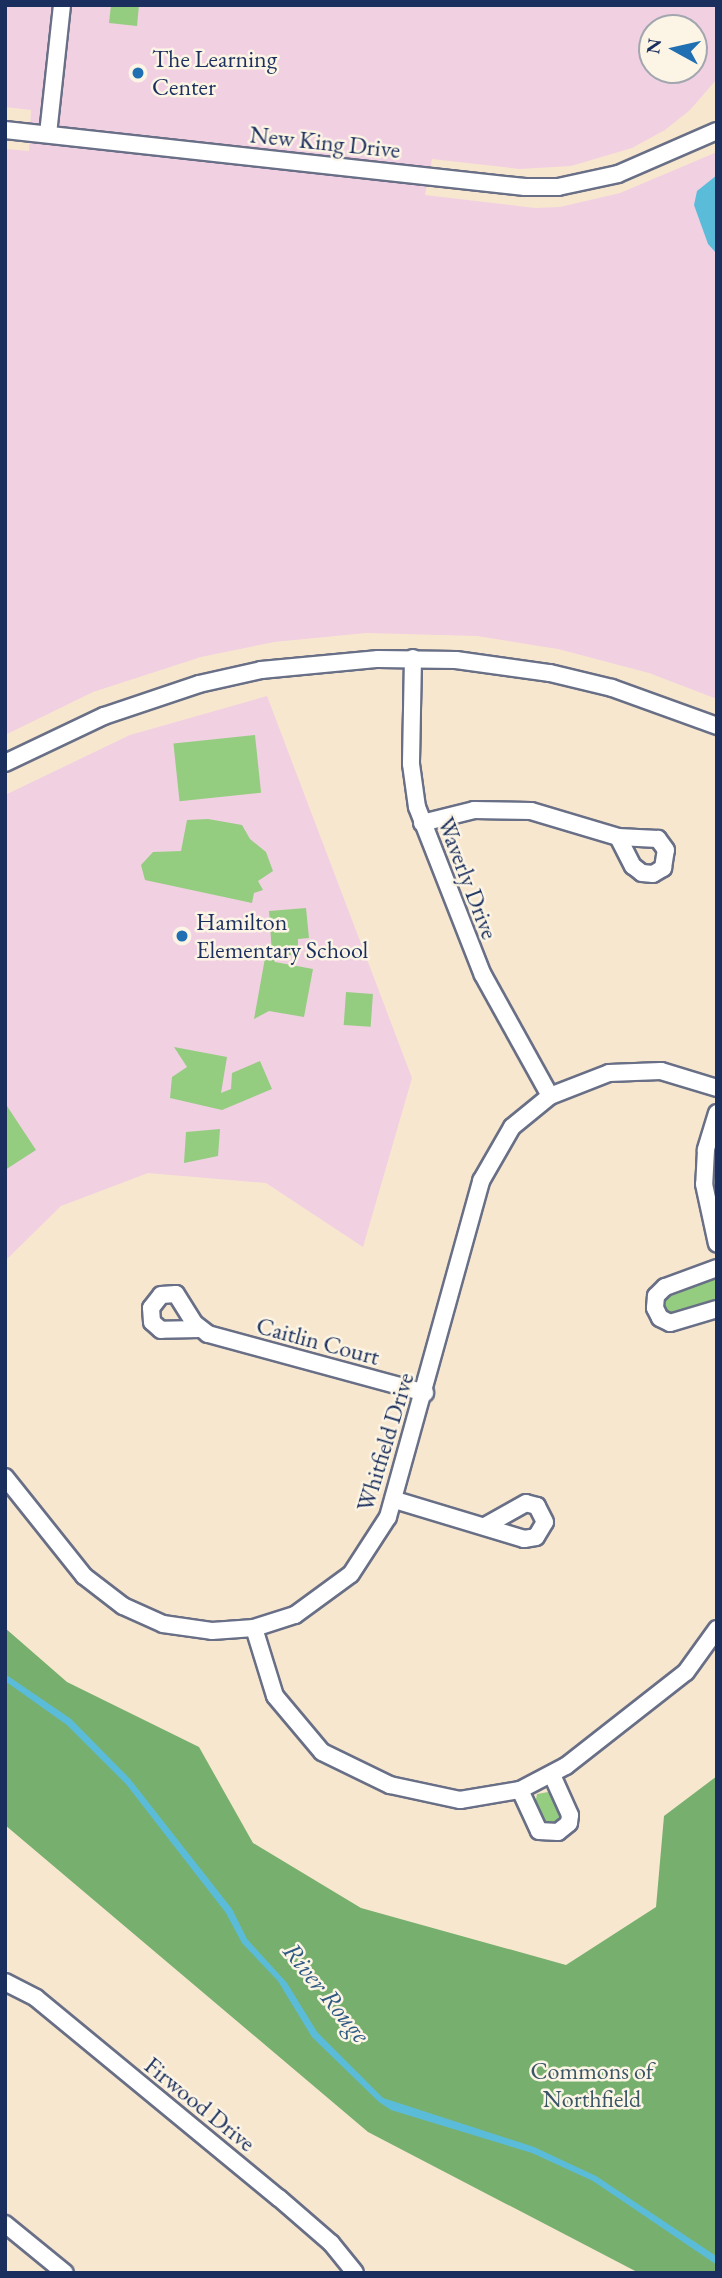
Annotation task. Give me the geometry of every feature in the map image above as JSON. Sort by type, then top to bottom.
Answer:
[{"type":"street","points":[[48,134],[62,5]]},
{"type":"street","name":"New King Drive","points":[[5,130],[525,187],[558,187],[618,174],[717,131]]},
{"type":"street","points":[[5,763],[104,716],[199,684],[300,665],[413,658],[550,673],[612,688],[717,726]]},
{"type":"street","name":"Waverly Drive","points":[[413,658],[412,776],[422,822],[483,975],[550,1096]]},
{"type":"street","points":[[422,822],[456,813],[501,808],[559,818],[618,837]]},
{"type":"street","name":"Whitfield Drive","points":[[5,1478],[83,1576],[122,1606],[176,1628],[225,1632],[254,1628],[295,1615],[346,1579],[371,1549],[395,1500],[481,1181],[512,1127],[550,1096],[590,1077],[626,1071],[676,1074],[717,1088]]},
{"type":"street","points":[[717,1113],[706,1150],[704,1184],[717,1244]]},
{"type":"street","points":[[717,1268],[660,1290],[654,1308],[660,1318],[670,1323],[717,1309]]},
{"type":"street","name":"Caitlin Court","points":[[200,1329],[425,1393]]},
{"type":"street","points":[[395,1500],[485,1526]]},
{"type":"street","points":[[254,1628],[268,1680],[284,1711],[313,1745],[337,1763],[430,1797],[478,1800],[520,1790],[552,1775],[673,1684],[698,1660],[717,1629]]},
{"type":"street","points":[[520,1790],[539,1830],[558,1832],[569,1823],[570,1815],[552,1775]]},
{"type":"street","name":"Firwood Drive","points":[[5,1982],[36,1998],[279,2198],[331,2244],[355,2273]]},
{"type":"street","points":[[5,2224],[65,2273]]},
{"type":"shaded area","points":[[5,5],[717,5],[717,79],[690,110],[665,130],[632,148],[571,166],[520,169],[432,159],[425,195],[535,208],[560,207],[620,193],[717,152],[717,699],[649,673],[558,649],[477,636],[366,633],[274,642],[201,657],[93,692],[5,735],[5,149],[29,151],[31,110],[5,107]]},
{"type":"shaded area","name":"Hamilton Elementary School","points":[[267,696],[412,1078],[363,1247],[266,1183],[148,1173],[61,1206],[5,1261],[5,795],[130,735]]},
{"type":"green space","points":[[111,5],[139,5],[137,26],[109,23]]},
{"type":"green space","points":[[255,735],[261,793],[180,801],[173,744]]},
{"type":"green space","points":[[208,819],[242,825],[250,839],[266,852],[273,871],[258,881],[263,890],[254,893],[252,903],[145,880],[141,865],[153,852],[181,851],[187,820]]},
{"type":"green space","points":[[306,908],[309,938],[298,939],[298,956],[272,953],[269,911]]},
{"type":"green space","points":[[267,947],[275,962],[313,969],[304,1017],[269,1011],[254,1019]]},
{"type":"green space","points":[[346,992],[373,994],[371,1027],[344,1025]]},
{"type":"green space","points":[[174,1047],[227,1057],[221,1093],[231,1089],[232,1073],[260,1061],[272,1089],[222,1110],[170,1098],[172,1077],[187,1067]]},
{"type":"green space","points":[[5,1103],[36,1150],[5,1170]]},
{"type":"green space","points":[[220,1129],[218,1156],[184,1163],[186,1132]]},
{"type":"green space","points":[[717,1278],[717,1299],[673,1315],[666,1312],[666,1298]]},
{"type":"green space","name":"Commons of Northfield","points":[[5,1628],[67,1682],[199,1747],[253,1843],[361,1908],[566,1965],[656,1907],[664,1816],[717,1776],[717,2273],[639,2273],[368,2132],[5,1825]]},
{"type":"green space","points":[[548,1792],[562,1816],[558,1825],[546,1825],[535,1805],[537,1794]]},
{"type":"water","points":[[717,175],[717,254],[708,244],[694,205],[697,191]]},
{"type":"water","points":[[5,1674],[71,1719],[130,1779],[232,1909],[247,1939],[287,1983],[317,2032],[383,2098],[534,2147],[596,2176],[716,2256],[717,2265],[593,2181],[532,2153],[391,2110],[379,2102],[312,2037],[278,1981],[242,1943],[226,1913],[126,1784],[67,1725],[5,1681]]},
{"type":"place","name":"The Learning Center","points":[[138,73]]},
{"type":"place","name":"Hamilton Elementary School","points":[[182,936]]},
{"type":"water label","name":"River Rouge","points":[[326,1993]]}]
